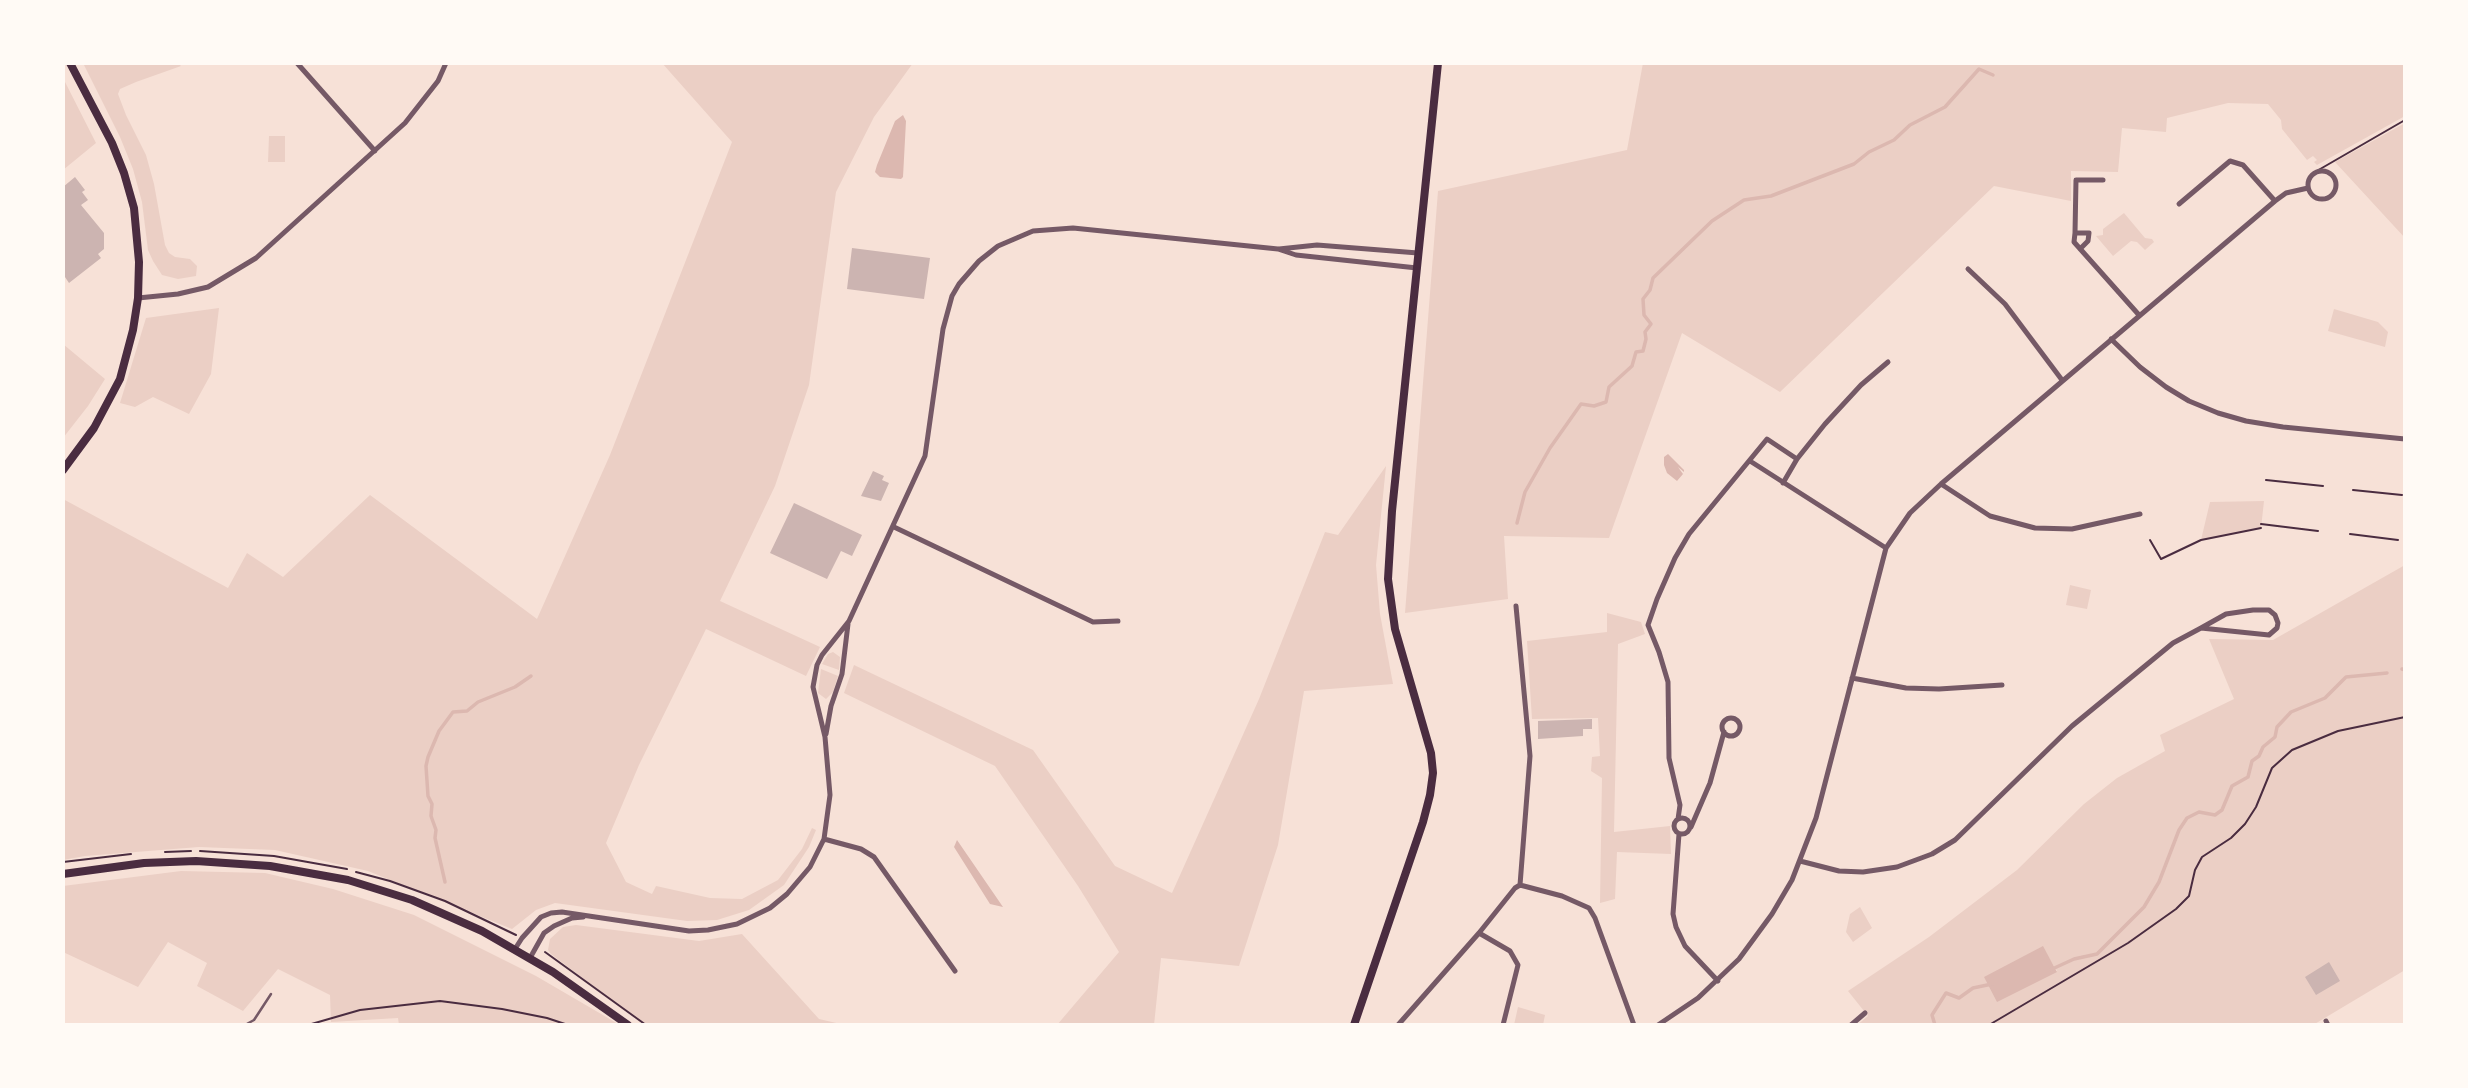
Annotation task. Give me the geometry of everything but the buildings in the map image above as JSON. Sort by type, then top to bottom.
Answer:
[{"type":"main road","points":[[63,470],[94,428],[120,379],[138,298],[138,235],[127,185],[112,143],[70,63]]},
{"type":"main road","points":[[1354,1025],[1423,822],[1433,772],[1428,741],[1395,629],[1388,579],[1392,512],[1438,63]]},
{"type":"main road","points":[[63,874],[173,861],[239,863],[348,880],[450,915],[530,958],[628,1025]]},
{"type":"street","points":[[297,63],[375,151]]},
{"type":"street","points":[[138,298],[178,294],[208,287],[256,258],[405,123],[438,82],[446,63]]},
{"type":"street","points":[[2179,204],[2230,161],[2243,165],[2275,201]]},
{"type":"street","points":[[2324,171],[2330,174],[2335,182],[2334,191],[2329,197],[2320,199],[2312,195],[2308,188],[2310,178],[2315,172],[2324,171]]},
{"type":"street","points":[[2103,180],[2076,180],[2074,242],[2139,315]]},
{"type":"street","points":[[1658,1025],[1718,981],[1740,959],[1780,901],[1800,861],[1816,818],[1886,548],[1910,513],[2062,380],[2275,201],[2286,193],[2308,188]]},
{"type":"street","points":[[515,949],[541,917],[551,913],[562,912],[690,931],[737,924],[770,908],[787,894],[810,867],[824,839],[830,795],[825,737],[815,702],[814,675],[822,655],[849,621],[925,456],[943,329],[952,296],[979,261],[998,246],[1033,231],[1062,228],[1278,249],[1317,245],[1418,253]]},
{"type":"street","points":[[2075,233],[2089,233],[2088,241],[2080,249]]},
{"type":"street","points":[[1278,249],[1296,256],[1417,268]]},
{"type":"street","points":[[1968,269],[2005,304],[2062,380]]},
{"type":"street","points":[[2111,339],[2166,387],[2189,401],[2218,413],[2283,427],[2405,439]]},
{"type":"street","points":[[1783,483],[1825,424],[1861,385],[1888,362]]},
{"type":"street","points":[[1718,981],[1685,946],[1675,927],[1679,834],[1674,825],[1678,819],[1680,805],[1669,758],[1668,681],[1648,625],[1661,587],[1689,534],[1767,439],[1797,460]]},
{"type":"street","points":[[1749,461],[1886,548]]},
{"type":"street","points":[[1941,484],[1990,516],[2008,523],[2035,528],[2072,528],[2140,514]]},
{"type":"street","points":[[894,527],[1093,622],[1118,621]]},
{"type":"street","points":[[1517,606],[1530,756],[1520,885]]},
{"type":"street","points":[[1800,861],[1839,871],[1875,871],[1919,860],[1955,840],[2050,747],[2107,696],[2173,643],[2226,614],[2269,610],[2278,623],[2273,633],[2264,635],[2201,628]]},
{"type":"street","points":[[825,737],[831,706],[842,674],[849,621]]},
{"type":"street","points":[[1852,678],[1906,688],[2002,685]]},
{"type":"street","points":[[1679,834],[1687,834],[1691,827],[1710,783],[1724,732]]},
{"type":"street","points":[[1678,819],[1687,819],[1691,827]]},
{"type":"street","points":[[824,839],[861,849],[874,857],[955,971]]},
{"type":"street","points":[[1398,1025],[1520,885],[1562,896],[1583,904],[1591,911],[1634,1025]]},
{"type":"street","points":[[530,958],[544,933],[572,918],[589,916]]},
{"type":"street","points":[[1479,933],[1510,951],[1518,965],[1503,1025]]},
{"type":"street","points":[[1851,1025],[1865,1013]]},
{"type":"lane","points":[[245,1025],[254,1020],[271,994]]},
{"type":"path","points":[[2315,172],[2405,120]]},
{"type":"path","points":[[2266,480],[2323,486]]},
{"type":"path","points":[[2353,490],[2402,495]]},
{"type":"path","points":[[2150,540],[2161,559],[2202,540],[2261,526],[2318,531]]},
{"type":"path","points":[[2350,534],[2398,540]]},
{"type":"path","points":[[1989,1025],[2128,943],[2176,909],[2189,895],[2195,870],[2202,858],[2231,838],[2245,824],[2256,807],[2272,768],[2291,750],[2338,731],[2405,717]]},
{"type":"path","points":[[165,852],[240,852],[339,867],[390,881],[445,901],[522,938]]},
{"type":"path","points":[[63,862],[138,854]]},
{"type":"path","points":[[537,946],[646,1025]]},
{"type":"path","points":[[308,1025],[360,1010],[440,1001],[502,1009],[568,1025]]},
{"type":"shaded area","points":[[83,63],[178,63],[181,66],[120,89],[118,94],[146,155],[165,245],[175,257],[190,259],[197,266],[196,276],[178,279],[162,275],[153,261],[148,250],[142,202],[133,169]]},
{"type":"shaded area","points":[[662,63],[913,63],[874,117],[836,192],[809,385],[775,486],[720,601],[820,647],[806,676],[706,629],[639,765],[606,843],[626,882],[652,894],[656,886],[710,898],[742,899],[778,880],[802,849],[812,828],[816,830],[809,847],[784,885],[749,910],[717,920],[687,921],[555,903],[536,910],[512,929],[368,871],[275,850],[199,847],[63,860],[63,499],[228,588],[247,553],[283,577],[370,495],[537,619],[610,455],[732,142]]},
{"type":"shaded area","points":[[1643,63],[2405,63],[2405,116],[2317,165],[2313,156],[2307,160],[2282,129],[2281,120],[2268,104],[2228,103],[2167,118],[2166,132],[2122,128],[2118,172],[2071,171],[2071,201],[1994,186],[1780,392],[1682,333],[1609,538],[1504,536],[1508,599],[1405,613],[1438,191],[1627,150]]},
{"type":"shaded area","points":[[63,78],[96,143],[63,170]]},
{"type":"shaded area","points":[[903,115],[906,121],[903,177],[880,177],[875,172],[877,165],[895,121]]},
{"type":"shaded area","points":[[2405,123],[2405,238],[2335,162]]},
{"type":"shaded area","points":[[269,136],[285,136],[285,162],[268,162]]},
{"type":"shaded area","points":[[2124,213],[2145,238],[2154,242],[2145,250],[2137,242],[2131,241],[2113,256],[2096,236],[2103,235],[2103,229]]},
{"type":"shaded area","points":[[219,308],[211,374],[189,414],[153,397],[135,407],[120,403],[146,318]]},
{"type":"shaded area","points":[[2334,309],[2378,322],[2388,332],[2385,347],[2328,331]]},
{"type":"shaded area","points":[[63,344],[105,379],[63,438]]},
{"type":"shaded area","points":[[1668,454],[1684,470],[1678,467],[1683,474],[1677,481],[1667,473],[1664,465],[1664,457]]},
{"type":"shaded area","points":[[1386,466],[1376,565],[1380,614],[1393,684],[1304,691],[1278,845],[1239,966],[1161,958],[1154,1025],[1057,1025],[1119,952],[1078,886],[995,766],[844,693],[854,665],[1033,750],[1115,866],[1172,893],[1259,699],[1325,532],[1338,535]]},
{"type":"shaded area","points":[[2264,501],[2261,528],[2201,540],[2210,502]]},
{"type":"shaded area","points":[[2405,565],[2405,970],[2313,1025],[1857,1025],[1868,1016],[1848,991],[1929,937],[2017,870],[2084,804],[2117,778],[2165,751],[2160,735],[2234,699],[2209,639],[2273,640]],"holes":[[[2042,947],[2057,971],[1987,985]]]},
{"type":"shaded area","points":[[2070,585],[2091,590],[2087,609],[2066,605]]},
{"type":"shaded area","points":[[1607,613],[1641,622],[1645,634],[1618,644],[1614,832],[1670,826],[1671,854],[1617,852],[1615,899],[1600,903],[1602,778],[1591,771],[1592,757],[1600,756],[1598,718],[1532,719],[1527,641],[1607,632]]},
{"type":"shaded area","points":[[833,652],[840,657],[839,670],[822,664],[828,654]]},
{"type":"shaded area","points":[[821,669],[838,676],[833,692],[826,699],[818,693]]},
{"type":"shaded area","points":[[957,840],[1003,907],[990,904],[954,847]]},
{"type":"shaded area","points":[[181,871],[265,873],[333,889],[414,915],[536,976],[620,1025],[399,1025],[398,1018],[331,1022],[330,995],[278,969],[243,1011],[197,986],[207,963],[168,942],[138,987],[63,952],[63,886]]},
{"type":"shaded area","points":[[1860,907],[1872,928],[1853,942],[1846,932],[1850,914]]},
{"type":"shaded area","points":[[576,925],[699,941],[742,934],[819,1019],[845,1025],[644,1025],[548,950],[550,939],[563,927]]},
{"type":"shaded area","points":[[2043,946],[2057,972],[1997,1002],[1984,977]]},
{"type":"shaded area","points":[[1518,1007],[1545,1015],[1543,1025],[1514,1025]]},
{"type":"waterway","points":[[1517,523],[1525,492],[1550,448],[1581,404],[1594,406],[1606,402],[1609,387],[1632,366],[1636,352],[1643,351],[1645,332],[1651,324],[1644,315],[1643,299],[1650,290],[1653,278],[1712,221],[1744,200],[1771,196],[1854,164],[1869,152],[1894,140],[1910,125],[1945,107],[1979,69],[1993,75]]},
{"type":"waterway","points":[[2050,970],[2074,959],[2097,954],[2144,907],[2159,882],[2179,830],[2187,818],[2199,812],[2215,815],[2222,810],[2232,786],[2248,777],[2252,761],[2275,737],[2277,727],[2291,712],[2325,698],[2346,677],[2387,673]]},
{"type":"waterway","points":[[445,882],[431,816],[432,804],[428,796],[428,757],[439,731],[453,712],[467,711],[478,702],[515,687],[531,676]]},
{"type":"waterway","points":[[1935,1025],[1932,1015],[1946,993],[1959,998],[1973,988],[1992,984]]}]
